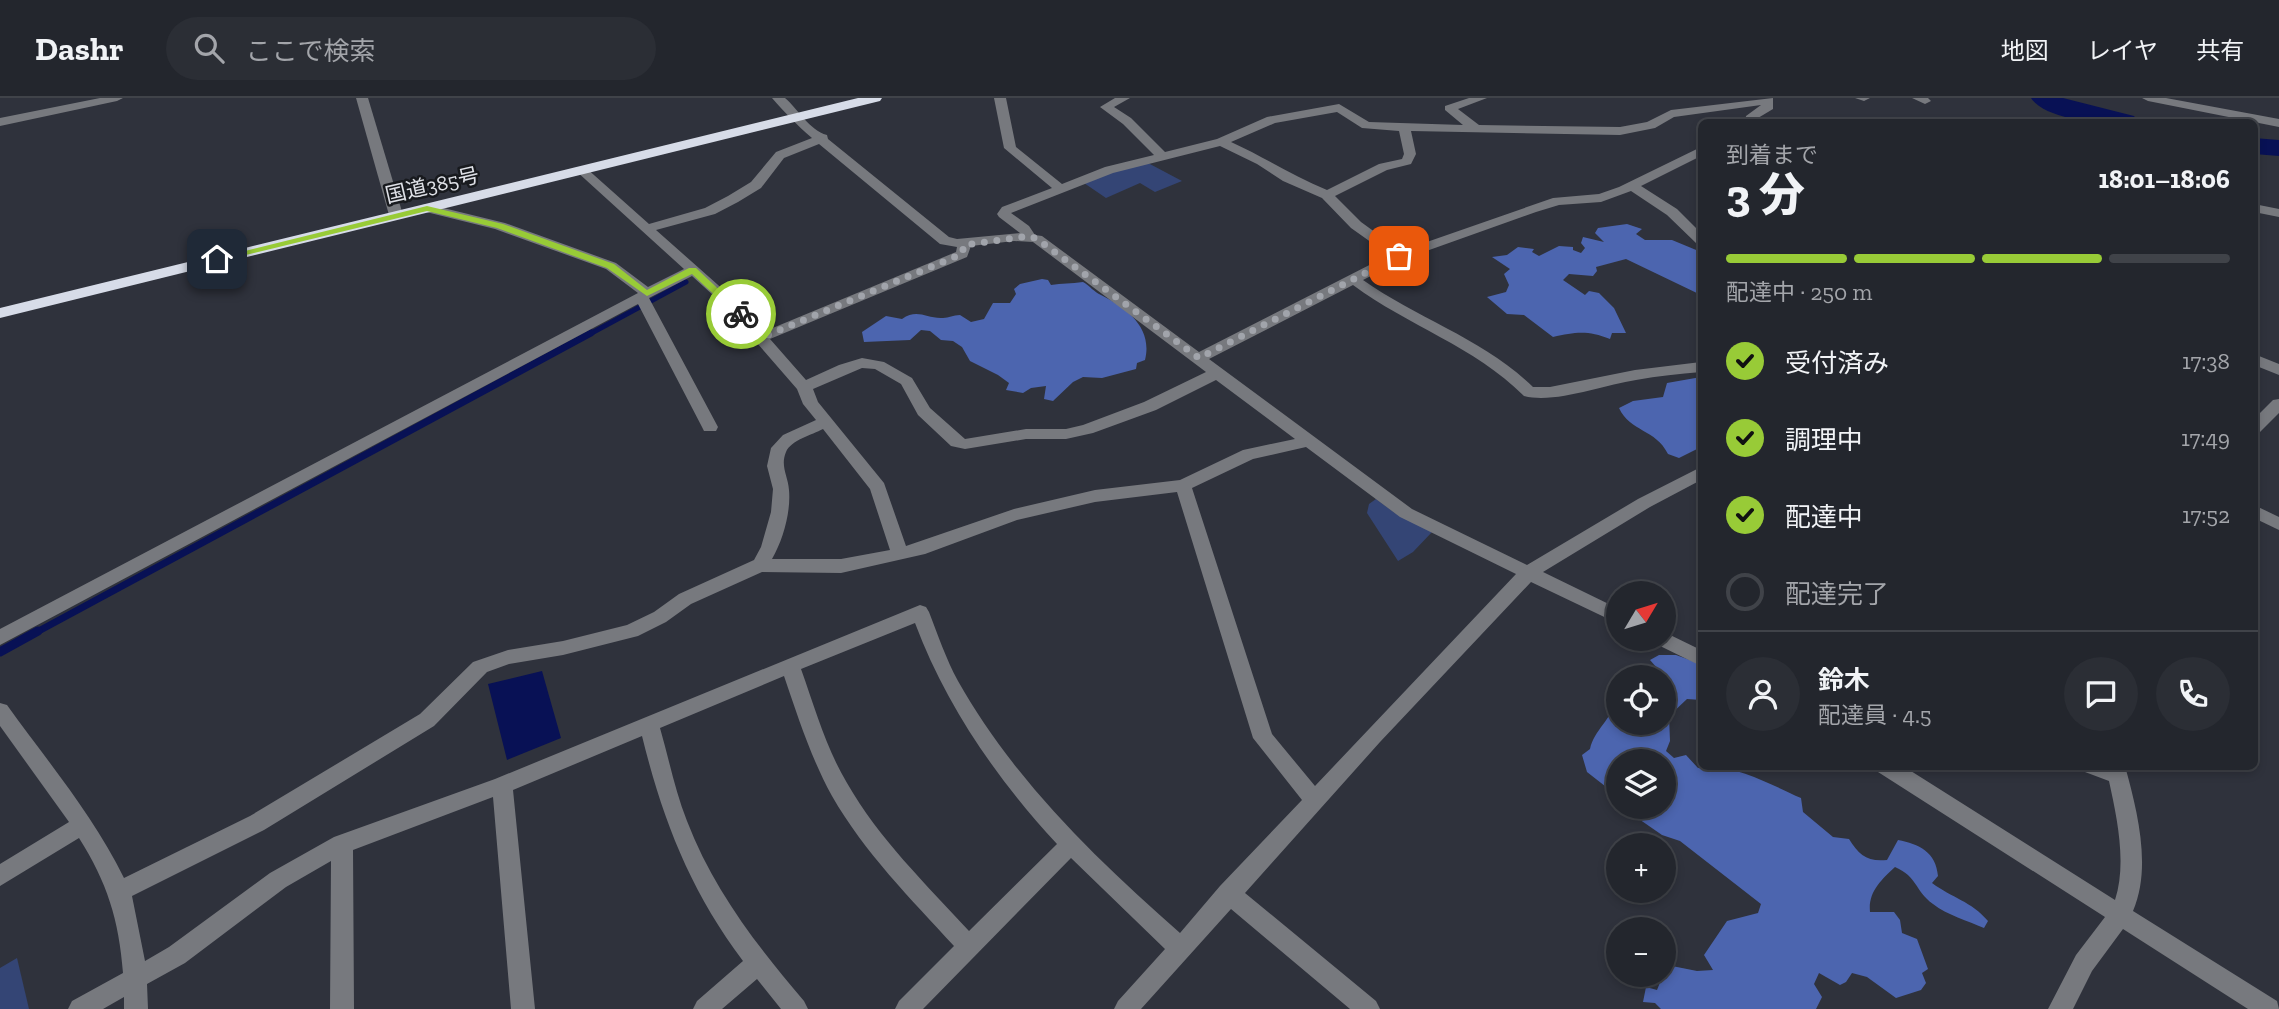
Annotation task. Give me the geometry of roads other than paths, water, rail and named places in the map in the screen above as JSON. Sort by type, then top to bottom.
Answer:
[{"type":"highway","name":"国道385号","points":[[0,313],[875,98]]},
{"type":"street","points":[[0,122],[117,98]]},
{"type":"street","points":[[362,98],[396,215]]},
{"type":"street","points":[[778,98],[794,112],[795,118],[823,138],[945,241],[964,245],[1029,236],[1037,239],[1406,513],[1606,610]]},
{"type":"street","points":[[1000,98],[1010,148],[1061,189]]},
{"type":"street","points":[[1124,98],[1106,107],[1127,121],[1162,156]]},
{"type":"street","points":[[1475,128],[1449,108],[1482,98]]},
{"type":"street","points":[[1674,98],[1693,111]]},
{"type":"street","points":[[2148,98],[2187,109],[2253,119]]},
{"type":"street","points":[[1029,236],[1004,214],[1007,210],[1109,170],[1221,142],[1270,120],[1339,108],[1366,125],[1404,128],[1633,131],[1671,114],[1767,103]]},
{"type":"street","points":[[1752,119],[1767,103]]},
{"type":"street","points":[[2258,120],[2279,123]]},
{"type":"street","points":[[1327,195],[1383,167],[1407,161],[1410,154],[1404,128]]},
{"type":"street","points":[[648,228],[710,211],[740,196],[756,185],[780,155],[823,138]]},
{"type":"street","points":[[1221,142],[1327,195],[1356,225],[1399,256]]},
{"type":"street","points":[[1199,358],[1399,256],[1558,201],[1601,198],[1632,186],[1698,153]]},
{"type":"street","points":[[581,170],[648,228],[763,337],[804,387],[811,404],[878,487],[900,554]]},
{"type":"street","points":[[1632,186],[1672,212],[1698,237]]},
{"type":"street","points":[[427,208],[500,226],[611,266],[643,295],[710,427]]},
{"type":"street","points":[[2258,209],[2279,214]]},
{"type":"street","points":[[763,337],[962,254],[964,245]]},
{"type":"street","points":[[0,638],[693,270]]},
{"type":"street","points":[[1353,279],[1375,297],[1480,352],[1511,372],[1529,392],[1550,391],[1635,374],[1698,367]]},
{"type":"street","points":[[2258,361],[2279,370]]},
{"type":"street","points":[[804,387],[844,368],[862,363],[879,365],[906,381],[924,411],[957,442],[965,444],[1026,434],[1066,434],[1087,429],[1150,406],[1217,373]]},
{"type":"street","points":[[2258,424],[2279,404]]},
{"type":"street","points":[[760,565],[770,547],[779,512],[780,489],[775,466],[779,448],[789,439],[825,422]]},
{"type":"street","points":[[119,891],[174,866],[257,822],[428,720],[480,667],[508,657],[562,648],[631,631],[660,617],[685,600],[760,565],[841,566],[900,554],[925,548],[1014,515],[1095,496],[1183,485],[1249,454],[1309,441]]},
{"type":"street","points":[[1126,1009],[1314,799],[1529,572],[1644,503],[1698,475]]},
{"type":"street","points":[[1183,485],[1263,738],[1314,799]]},
{"type":"street","points":[[2258,513],[2279,524]]},
{"type":"street","points":[[80,1009],[177,955],[278,880],[342,845],[502,785],[920,612],[955,694],[996,754],[1070,845],[1121,896],[1179,947]]},
{"type":"street","points":[[1676,644],[1698,654]]},
{"type":"street","points":[[790,666],[822,753],[847,802],[884,854],[969,947]]},
{"type":"street","points":[[0,710],[97,846],[119,891],[137,978],[136,1009]]},
{"type":"street","points":[[649,724],[676,821],[704,885],[757,964],[796,1009]]},
{"type":"street","points":[[1891,770],[2269,1009]]},
{"type":"street","points":[[2060,1009],[2088,957],[2120,916],[2129,893],[2130,853],[2116,771]]},
{"type":"street","points":[[502,785],[523,1009]]},
{"type":"street","points":[[0,876],[81,825]]},
{"type":"street","points":[[342,845],[342,1009]]},
{"type":"street","points":[[906,1009],[1070,845]]},
{"type":"street","points":[[1228,893],[1368,1009]]},
{"type":"street","points":[[705,1009],[757,964]]},
{"type":"waterway","points":[[2044,98],[2054,104],[2112,119]]},
{"type":"waterway","points":[[2258,146],[2279,148]]},
{"type":"waterway","points":[[588,335],[686,282]]},
{"type":"waterway","points":[[35,633],[591,333]]},
{"type":"waterway","points":[[0,652],[38,631]]}]
